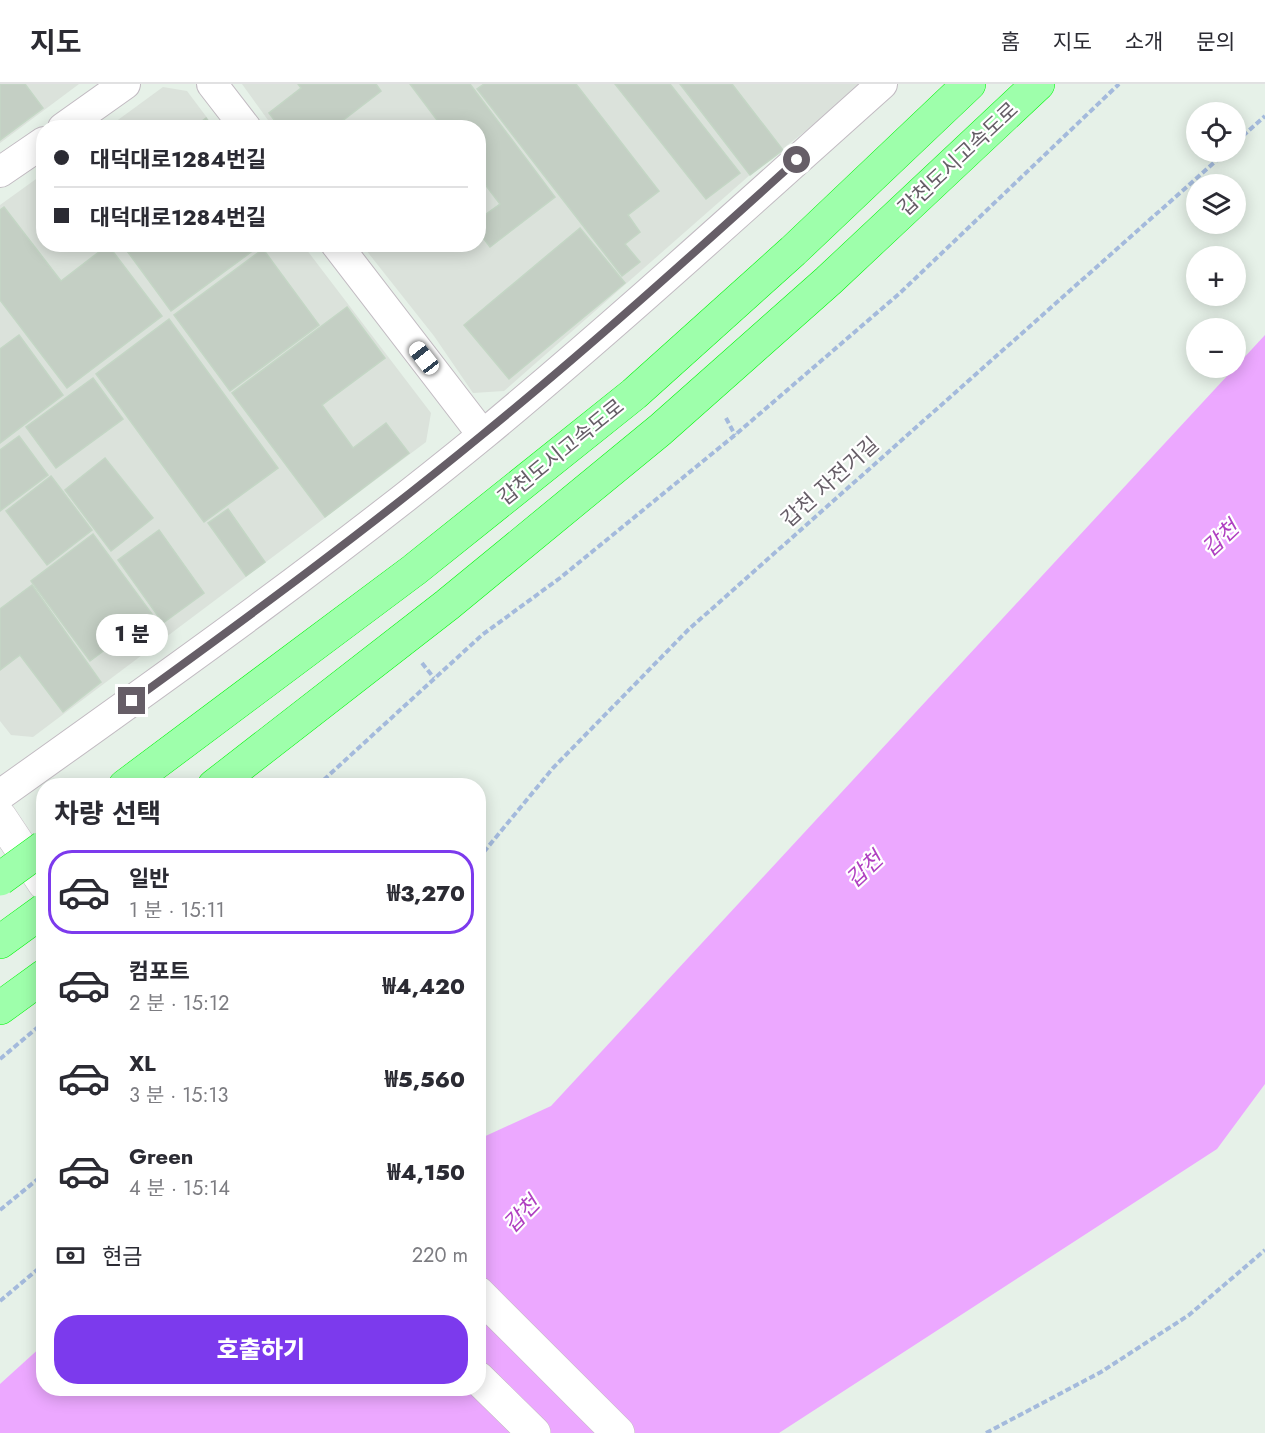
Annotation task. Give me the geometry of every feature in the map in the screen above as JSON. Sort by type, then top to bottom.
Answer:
[{"type":"highway","name":"갑천도시고속도로","points":[[136,778],[414,570],[634,394],[793,251],[969,84]]},
{"type":"highway","name":"갑천도시고속도로","points":[[224,778],[447,605],[660,430],[828,281],[1038,84]]},
{"type":"highway","points":[[0,879],[36,853]]},
{"type":"highway","points":[[0,942],[36,916]]},
{"type":"highway","points":[[0,1008],[36,982]]},
{"type":"street","points":[[74,120],[125,84]]},
{"type":"street","points":[[212,84],[240,120]]},
{"type":"street","points":[[0,795],[264,606],[483,435],[644,297],[882,84]]},
{"type":"street","points":[[0,172],[36,147]]},
{"type":"street","points":[[342,252],[483,435]]},
{"type":"street","points":[[0,817],[36,871]]},
{"type":"street","points":[[486,1301],[618,1433]]},
{"type":"street","points":[[486,1385],[534,1433]]},
{"type":"path","points":[[325,778],[482,635],[560,578],[735,435],[900,293],[1119,84]]},
{"type":"path","points":[[1246,133],[1265,116]]},
{"type":"path","name":"갑천 자전거길","points":[[486,849],[553,768],[688,630],[1215,162]]},
{"type":"path","points":[[726,418],[735,435]]},
{"type":"path","points":[[422,663],[434,678]]},
{"type":"path","points":[[0,1059],[36,1029]]},
{"type":"path","points":[[0,1210],[36,1181]]},
{"type":"path","points":[[986,1433],[1101,1372],[1189,1315],[1265,1250]]},
{"type":"path","points":[[0,1301],[36,1271]]},
{"type":"shaded area","points":[[0,84],[79,84],[0,143]]},
{"type":"shaded area","points":[[242,84],[865,84],[751,174],[504,391],[473,393],[434,336],[368,252],[486,252],[486,120],[268,120]]},
{"type":"shaded area","points":[[163,87],[187,91],[209,120],[118,120]]},
{"type":"shaded area","points":[[36,179],[36,252],[308,252],[431,413],[426,442],[33,737],[11,735],[0,721],[0,205]]},
{"type":"water","name":"갑천","points":[[1265,335],[1265,1084],[1217,1149],[779,1433],[0,1433],[0,1384],[36,1351],[36,1396],[486,1396],[486,1136],[551,1106],[1225,378],[1246,378],[1246,356]]},
{"type":"building","points":[[0,84],[25,84],[43,108],[0,140]]},
{"type":"building","points":[[298,84],[376,84],[381,91],[343,120],[274,120],[269,113],[301,88]]},
{"type":"building","points":[[410,84],[470,84],[555,197],[490,247],[486,242],[486,214],[500,204],[486,186],[486,120],[437,120]]},
{"type":"building","points":[[484,84],[576,84],[659,191],[628,215],[640,232],[625,244],[640,262],[622,276],[477,89]]},
{"type":"building","points":[[615,84],[670,84],[740,173],[706,199]]},
{"type":"building","points":[[680,84],[732,84],[783,150],[750,175]]},
{"type":"building","points":[[4,207],[36,249],[36,252],[39,252],[61,281],[99,252],[113,252],[162,316],[67,388],[0,300],[0,210]]},
{"type":"building","points":[[580,228],[625,283],[509,379],[464,325]]},
{"type":"building","points":[[128,252],[251,252],[171,311]]},
{"type":"building","points":[[259,252],[265,252],[319,325],[230,391],[174,315]]},
{"type":"building","points":[[347,307],[385,358],[322,405],[353,448],[386,423],[409,453],[325,517],[232,393]]},
{"type":"building","points":[[169,319],[278,468],[204,522],[96,374]]},
{"type":"building","points":[[19,335],[63,395],[0,443],[0,349]]},
{"type":"building","points":[[93,378],[123,419],[56,468],[26,427]]},
{"type":"building","points":[[19,436],[48,475],[0,511],[0,450]]},
{"type":"building","points":[[105,458],[153,518],[111,551],[65,490]]},
{"type":"building","points":[[51,476],[92,530],[47,565],[6,511]]},
{"type":"building","points":[[228,509],[265,562],[246,576],[208,523]]},
{"type":"building","points":[[159,530],[204,593],[163,623],[118,560]]},
{"type":"building","points":[[93,534],[152,614],[90,661],[31,581]]},
{"type":"building","points":[[32,585],[101,682],[63,712],[20,655],[0,670],[0,609]]},
{"type":"route","points":[[132,701],[264,606],[483,435],[644,297],[797,160]]}]
